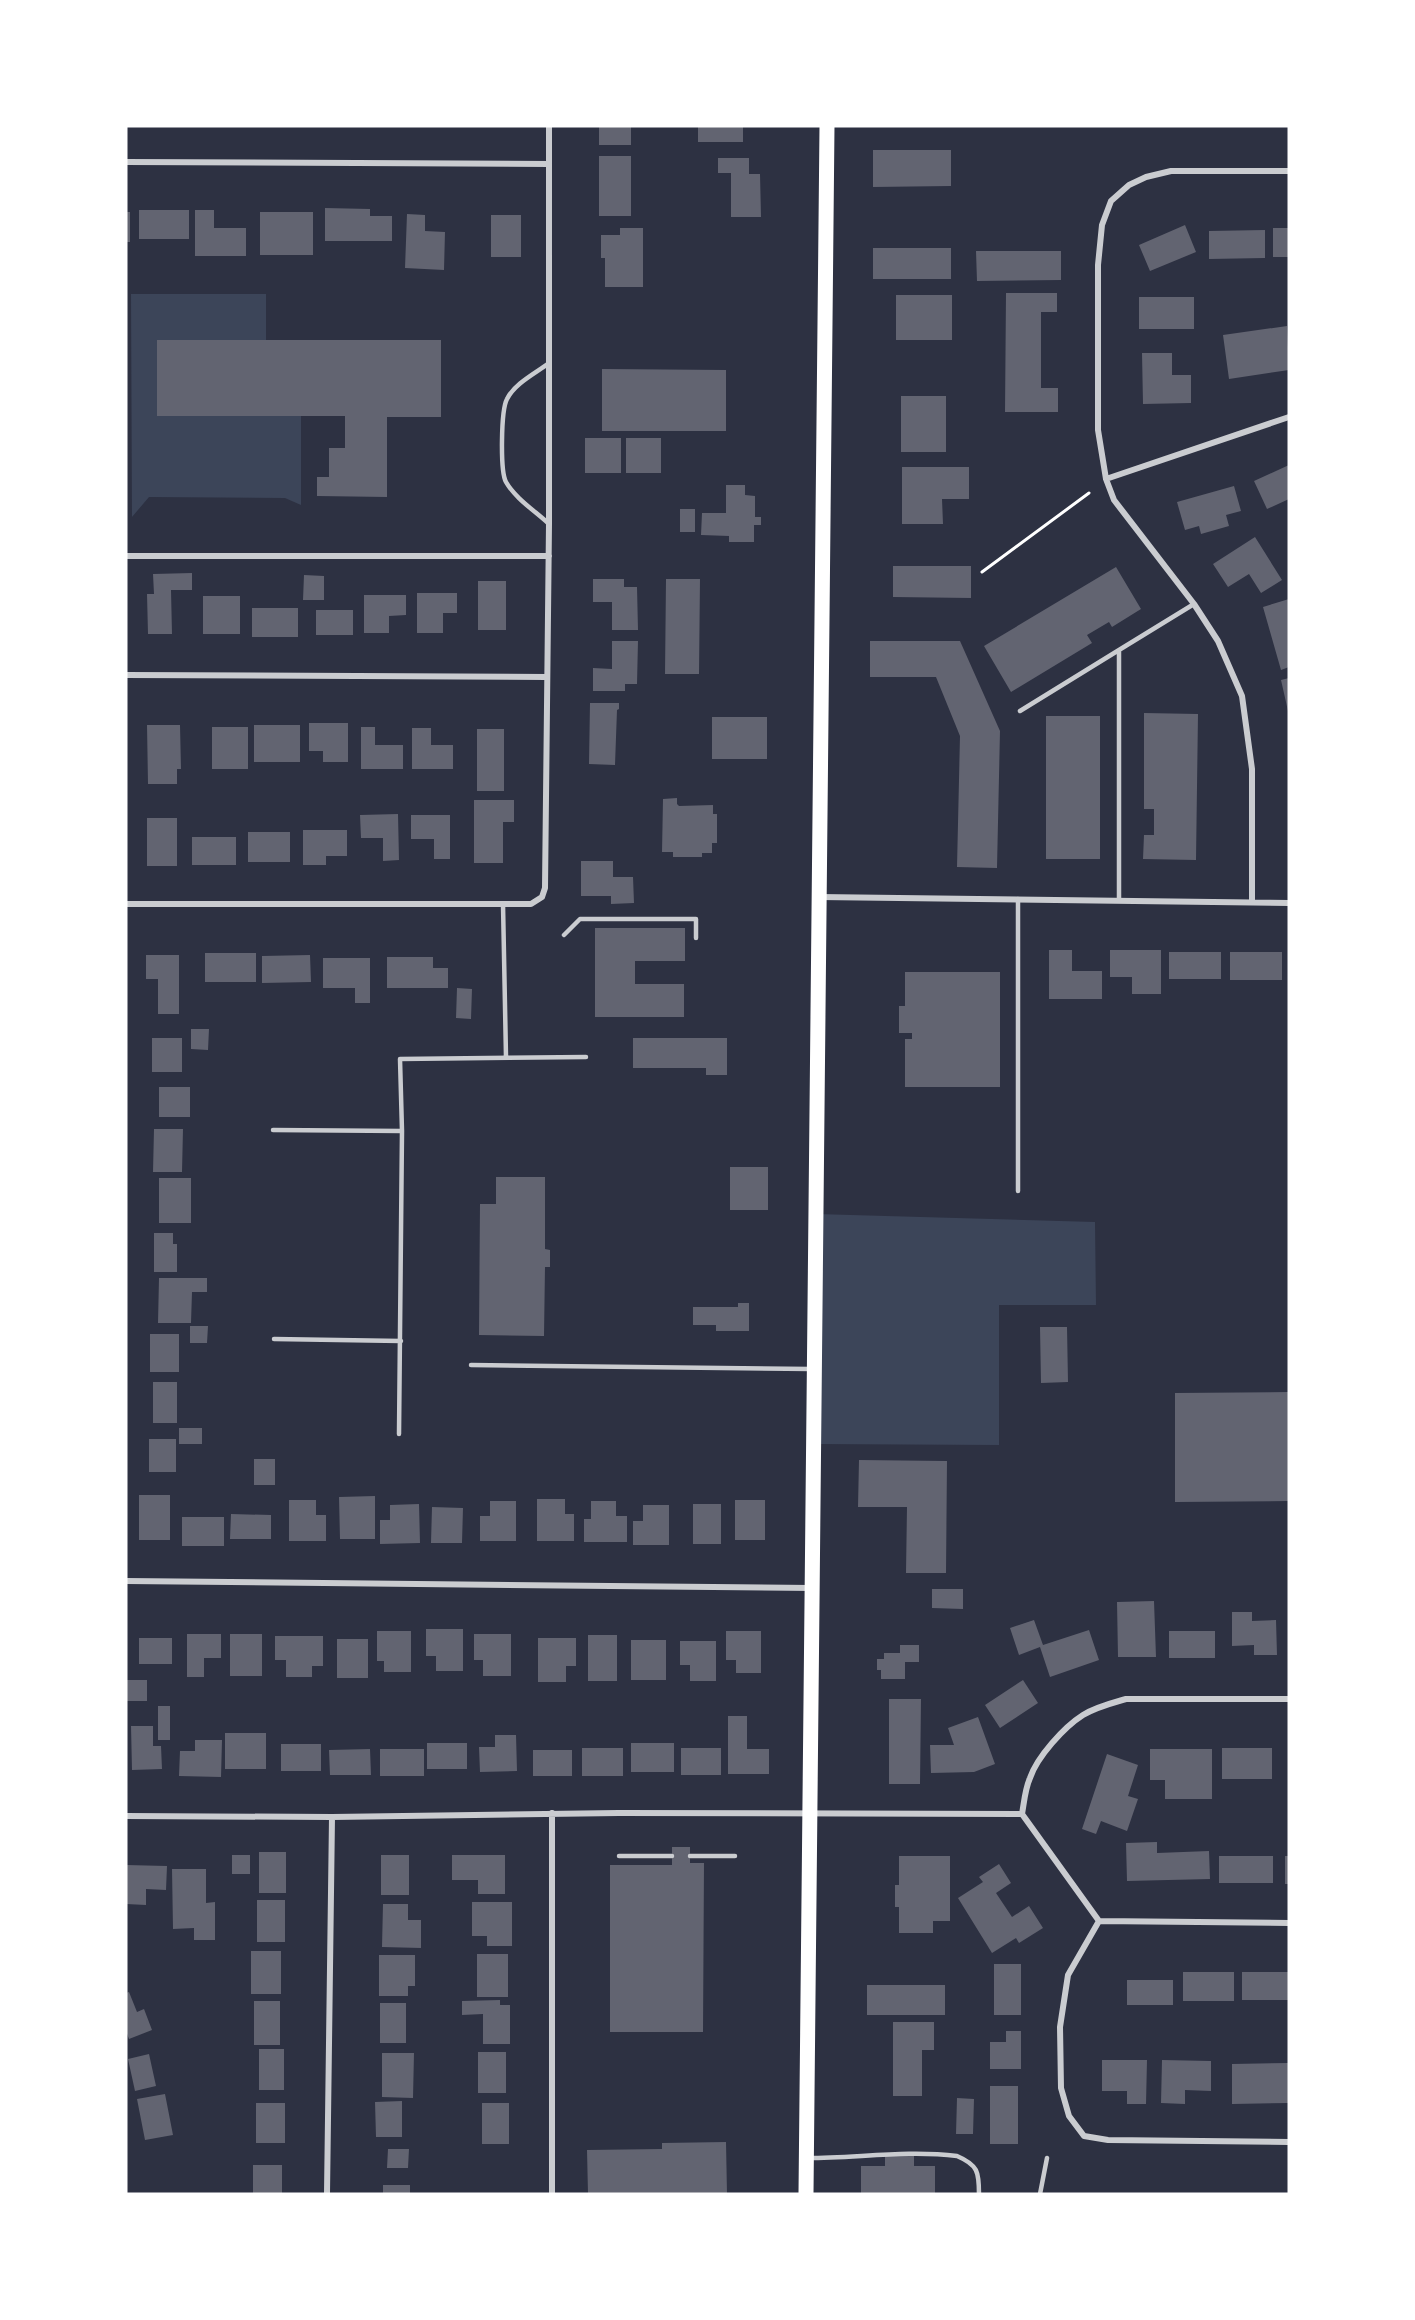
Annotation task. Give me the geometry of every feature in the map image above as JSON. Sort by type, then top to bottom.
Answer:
[{"type":"main road","points":[[806,2194],[827,126]]},
{"type":"street","points":[[126,904],[531,904],[542,897],[545,888],[549,556],[549,126]]},
{"type":"street","points":[[126,162],[549,164]]},
{"type":"street","points":[[1252,902],[1252,769],[1242,696],[1218,641],[1194,604],[1114,500],[1106,479],[1098,430],[1098,265],[1102,225],[1111,201],[1129,185],[1146,177],[1171,171],[1289,171]]},
{"type":"street","points":[[1106,479],[1289,417]]},
{"type":"street","points":[[126,556],[549,556]]},
{"type":"street","points":[[126,675],[547,677]]},
{"type":"street","points":[[819,897],[1289,903]]},
{"type":"street","points":[[126,1581],[813,1588]]},
{"type":"street","points":[[1099,1921],[1022,1814],[1029,1779],[1037,1764],[1056,1740],[1083,1715],[1110,1703],[1126,1699],[1289,1700]]},
{"type":"street","points":[[552,1813],[552,2194]]},
{"type":"street","points":[[126,1816],[332,1817],[552,1813],[1022,1814]]},
{"type":"street","points":[[327,2194],[332,1817]]},
{"type":"street","points":[[1099,1921],[1289,1923]]},
{"type":"street","points":[[1099,1921],[1068,1975],[1060,2027],[1061,2088],[1069,2116],[1084,2136],[1108,2140],[1289,2142]]},
{"type":"lane","points":[[549,363],[518,386],[507,399],[503,412],[503,471],[506,481],[549,524]]},
{"type":"lane","points":[[1020,711],[1194,604]]},
{"type":"lane","points":[[1119,650],[1119,900]]},
{"type":"lane","points":[[1018,899],[1018,1191]]},
{"type":"lane","points":[[503,904],[506,1057]]},
{"type":"lane","points":[[564,935],[580,919],[696,919],[696,938]]},
{"type":"lane","points":[[399,1434],[402,1131],[400,1059],[586,1057]]},
{"type":"lane","points":[[273,1130],[402,1131]]},
{"type":"lane","points":[[274,1339],[401,1341]]},
{"type":"lane","points":[[471,1365],[814,1369]]},
{"type":"lane","points":[[619,1856],[672,1856]]},
{"type":"lane","points":[[690,1856],[735,1856]]},
{"type":"lane","points":[[807,2158],[850,2158],[870,2155],[957,2156],[969,2161],[975,2168],[979,2175],[979,2194]]},
{"type":"lane","points":[[1040,2194],[1047,2158]]},
{"type":"path","points":[[982,572],[1089,493]]},
{"type":"shaded area","points":[[131,294],[266,294],[266,340],[157,340],[157,415],[301,416],[301,505],[285,498],[149,497],[132,517]]},
{"type":"shaded area","points":[[816,1214],[1095,1222],[1096,1305],[999,1305],[999,1445],[814,1444]]},
{"type":"building","points":[[599,126],[631,126],[631,145],[599,145]]},
{"type":"building","points":[[698,126],[743,126],[743,142],[698,142]]},
{"type":"building","points":[[873,150],[951,150],[951,186],[873,187]]},
{"type":"building","points":[[599,156],[631,156],[631,216],[599,216]]},
{"type":"building","points":[[718,158],[749,158],[749,174],[760,174],[761,217],[731,217],[731,173],[718,173]]},
{"type":"building","points":[[325,208],[370,209],[370,216],[392,216],[392,241],[325,241]]},
{"type":"building","points":[[139,210],[189,210],[189,239],[139,239]]},
{"type":"building","points":[[195,210],[214,210],[214,228],[246,228],[246,256],[195,256]]},
{"type":"building","points":[[126,212],[130,212],[130,242],[126,242]]},
{"type":"building","points":[[260,212],[313,212],[313,255],[260,255]]},
{"type":"building","points":[[407,214],[425,215],[425,231],[445,232],[444,270],[405,268]]},
{"type":"building","points":[[491,215],[521,215],[521,257],[491,257]]},
{"type":"building","points":[[1185,225],[1196,252],[1150,271],[1139,245]]},
{"type":"building","points":[[620,228],[643,228],[643,287],[605,287],[605,258],[601,258],[601,235],[620,235]]},
{"type":"building","points":[[1273,228],[1289,228],[1289,257],[1273,257]]},
{"type":"building","points":[[1265,230],[1265,258],[1209,259],[1209,231]]},
{"type":"building","points":[[873,248],[951,248],[951,279],[873,279]]},
{"type":"building","points":[[976,251],[1061,251],[1061,280],[977,281]]},
{"type":"building","points":[[1006,293],[1057,293],[1057,312],[1041,312],[1041,388],[1058,388],[1058,412],[1005,412]]},
{"type":"building","points":[[896,295],[952,295],[952,340],[896,340]]},
{"type":"building","points":[[1139,297],[1194,297],[1194,329],[1139,329]]},
{"type":"building","points":[[1287,326],[1289,370],[1229,379],[1223,335]]},
{"type":"building","points":[[157,340],[441,340],[441,417],[387,417],[387,497],[317,496],[317,477],[329,477],[329,448],[345,448],[345,416],[157,416]]},
{"type":"building","points":[[1142,353],[1172,353],[1172,375],[1191,375],[1191,403],[1143,404]]},
{"type":"building","points":[[602,369],[726,370],[726,431],[602,431]]},
{"type":"building","points":[[901,396],[946,396],[946,452],[901,452]]},
{"type":"building","points":[[585,438],[621,438],[621,473],[585,473]]},
{"type":"building","points":[[626,438],[661,438],[661,473],[626,473]]},
{"type":"building","points":[[1289,465],[1289,499],[1267,509],[1254,481]]},
{"type":"building","points":[[902,467],[969,467],[969,499],[942,499],[943,524],[902,524]]},
{"type":"building","points":[[726,485],[745,485],[745,495],[755,496],[755,517],[761,517],[761,525],[754,525],[754,542],[729,542],[729,536],[701,535],[702,513],[726,513]]},
{"type":"building","points":[[1234,486],[1241,511],[1226,515],[1229,526],[1201,534],[1199,526],[1185,530],[1177,502]]},
{"type":"building","points":[[680,509],[695,509],[695,532],[680,532]]},
{"type":"building","points":[[1255,537],[1282,580],[1261,593],[1249,574],[1228,587],[1213,564]]},
{"type":"building","points":[[893,566],[971,566],[971,598],[893,597]]},
{"type":"building","points":[[1116,567],[1141,609],[1112,627],[1109,622],[1087,635],[1092,643],[1011,692],[984,646]]},
{"type":"building","points":[[192,573],[192,590],[171,590],[172,634],[148,634],[147,594],[154,594],[153,574]]},
{"type":"building","points":[[304,575],[324,576],[324,600],[303,600]]},
{"type":"building","points":[[593,579],[624,579],[624,587],[637,587],[638,630],[612,630],[612,602],[593,602]]},
{"type":"building","points":[[666,579],[700,579],[699,674],[665,674]]},
{"type":"building","points":[[478,581],[506,581],[506,630],[478,630]]},
{"type":"building","points":[[417,593],[457,593],[457,613],[443,613],[443,633],[417,633]]},
{"type":"building","points":[[364,595],[406,595],[406,615],[389,616],[389,633],[364,633]]},
{"type":"building","points":[[203,596],[240,596],[240,634],[203,634]]},
{"type":"building","points":[[1289,599],[1289,667],[1281,670],[1263,607]]},
{"type":"building","points":[[252,608],[298,608],[298,637],[252,637]]},
{"type":"building","points":[[316,610],[353,610],[353,635],[316,635]]},
{"type":"building","points":[[612,641],[638,641],[637,684],[625,684],[625,691],[593,691],[593,668],[612,669]]},
{"type":"building","points":[[870,641],[960,641],[1000,731],[997,868],[957,867],[960,736],[936,677],[870,677]]},
{"type":"building","points":[[1289,678],[1289,711],[1288,711],[1281,680]]},
{"type":"building","points":[[590,703],[619,703],[615,765],[589,764]]},
{"type":"building","points":[[1144,713],[1198,714],[1196,860],[1143,859],[1144,835],[1154,835],[1154,809],[1144,809]]},
{"type":"building","points":[[1046,716],[1100,716],[1100,859],[1046,859]]},
{"type":"building","points":[[712,717],[767,717],[767,759],[712,759]]},
{"type":"building","points":[[309,723],[348,723],[348,762],[323,762],[323,751],[309,751]]},
{"type":"building","points":[[147,725],[180,725],[181,769],[177,769],[177,784],[148,784]]},
{"type":"building","points":[[254,725],[300,725],[300,762],[254,762]]},
{"type":"building","points":[[212,727],[248,727],[248,769],[212,769]]},
{"type":"building","points":[[361,727],[375,727],[375,745],[403,745],[403,769],[361,769]]},
{"type":"building","points":[[412,728],[431,728],[431,745],[453,745],[453,769],[412,769]]},
{"type":"building","points":[[477,729],[504,729],[504,791],[477,791]]},
{"type":"building","points":[[677,798],[679,806],[713,805],[713,814],[717,814],[717,843],[712,843],[712,853],[702,853],[702,857],[673,857],[673,852],[662,852],[663,799]]},
{"type":"building","points":[[474,800],[514,800],[514,822],[503,822],[503,863],[474,863]]},
{"type":"building","points":[[398,814],[399,860],[383,861],[383,838],[361,838],[360,815]]},
{"type":"building","points":[[411,815],[450,815],[450,859],[434,859],[434,839],[411,839]]},
{"type":"building","points":[[147,818],[177,818],[177,866],[147,866]]},
{"type":"building","points":[[303,830],[347,830],[347,856],[326,856],[326,865],[303,865]]},
{"type":"building","points":[[248,832],[290,832],[290,862],[248,862]]},
{"type":"building","points":[[192,837],[236,837],[236,865],[192,865]]},
{"type":"building","points":[[581,861],[613,861],[613,877],[633,877],[634,903],[611,904],[611,896],[581,896]]},
{"type":"building","points":[[595,928],[685,928],[685,961],[635,961],[635,984],[684,984],[684,1017],[595,1017]]},
{"type":"building","points":[[1049,950],[1072,950],[1072,971],[1102,971],[1102,999],[1049,999]]},
{"type":"building","points":[[1110,950],[1161,950],[1161,994],[1132,994],[1132,977],[1110,977]]},
{"type":"building","points":[[1169,952],[1221,952],[1221,979],[1169,979]]},
{"type":"building","points":[[1230,952],[1282,952],[1282,980],[1230,980]]},
{"type":"building","points":[[205,953],[256,953],[256,982],[205,982]]},
{"type":"building","points":[[146,955],[179,955],[179,1014],[158,1014],[158,979],[146,979]]},
{"type":"building","points":[[310,955],[311,982],[262,983],[262,956]]},
{"type":"building","points":[[387,957],[433,957],[433,968],[448,968],[448,988],[387,988]]},
{"type":"building","points":[[323,958],[370,958],[370,1003],[355,1003],[355,988],[323,988]]},
{"type":"building","points":[[905,972],[1000,972],[1000,1087],[905,1087],[905,1039],[912,1039],[912,1033],[899,1033],[899,1006],[905,1006]]},
{"type":"building","points":[[457,988],[472,989],[471,1019],[456,1018]]},
{"type":"building","points":[[191,1029],[209,1029],[208,1050],[191,1049]]},
{"type":"building","points":[[152,1038],[182,1038],[182,1072],[152,1072]]},
{"type":"building","points":[[633,1038],[727,1038],[727,1075],[706,1075],[706,1068],[633,1068]]},
{"type":"building","points":[[159,1087],[190,1087],[190,1117],[159,1117]]},
{"type":"building","points":[[154,1129],[183,1129],[182,1172],[153,1172]]},
{"type":"building","points":[[730,1167],[768,1167],[768,1210],[730,1210]]},
{"type":"building","points":[[496,1177],[545,1177],[545,1249],[550,1250],[550,1267],[545,1267],[544,1336],[479,1335],[480,1204],[496,1204]]},
{"type":"building","points":[[159,1178],[191,1178],[191,1223],[159,1223]]},
{"type":"building","points":[[154,1233],[173,1233],[173,1244],[177,1244],[177,1272],[154,1272]]},
{"type":"building","points":[[159,1278],[207,1278],[207,1292],[192,1292],[191,1323],[158,1323]]},
{"type":"building","points":[[738,1303],[749,1303],[749,1331],[716,1331],[716,1325],[693,1325],[693,1307],[738,1307]]},
{"type":"building","points":[[190,1326],[208,1326],[207,1343],[190,1343]]},
{"type":"building","points":[[1040,1327],[1067,1327],[1068,1382],[1041,1383]]},
{"type":"building","points":[[150,1334],[179,1334],[179,1372],[150,1372]]},
{"type":"building","points":[[153,1382],[177,1382],[177,1423],[153,1423]]},
{"type":"building","points":[[1289,1392],[1289,1501],[1175,1502],[1175,1393]]},
{"type":"building","points":[[179,1428],[202,1428],[202,1444],[179,1444]]},
{"type":"building","points":[[149,1439],[176,1439],[176,1472],[149,1472]]},
{"type":"building","points":[[254,1459],[275,1459],[275,1485],[254,1485]]},
{"type":"building","points":[[859,1460],[947,1461],[946,1573],[906,1573],[907,1507],[858,1507]]},
{"type":"building","points":[[139,1495],[170,1495],[170,1540],[139,1540]]},
{"type":"building","points":[[375,1496],[375,1539],[340,1539],[339,1497]]},
{"type":"building","points":[[537,1499],[565,1499],[565,1514],[574,1514],[574,1541],[537,1541]]},
{"type":"building","points":[[289,1500],[316,1500],[316,1515],[326,1515],[326,1541],[289,1541]]},
{"type":"building","points":[[735,1500],[765,1500],[765,1540],[735,1540]]},
{"type":"building","points":[[490,1501],[516,1501],[516,1541],[480,1541],[480,1516],[490,1516]]},
{"type":"building","points":[[591,1501],[616,1501],[616,1516],[627,1516],[627,1542],[584,1542],[584,1519],[591,1519]]},
{"type":"building","points":[[419,1504],[420,1543],[380,1544],[380,1520],[390,1520],[390,1505]]},
{"type":"building","points":[[693,1504],[721,1504],[721,1544],[693,1544]]},
{"type":"building","points":[[643,1505],[669,1505],[669,1545],[633,1545],[633,1521],[643,1521]]},
{"type":"building","points":[[432,1507],[463,1508],[462,1543],[431,1543]]},
{"type":"building","points":[[231,1514],[271,1515],[271,1539],[230,1539]]},
{"type":"building","points":[[182,1517],[224,1517],[224,1546],[182,1546]]},
{"type":"building","points":[[932,1589],[963,1589],[963,1609],[932,1608]]},
{"type":"building","points":[[1154,1601],[1156,1657],[1118,1657],[1117,1602]]},
{"type":"building","points":[[1232,1612],[1252,1612],[1252,1621],[1276,1620],[1277,1655],[1254,1655],[1254,1645],[1232,1646]]},
{"type":"building","points":[[1034,1620],[1043,1645],[1089,1630],[1099,1660],[1050,1677],[1040,1647],[1019,1655],[1010,1628]]},
{"type":"building","points":[[426,1629],[463,1629],[463,1671],[436,1671],[436,1656],[426,1656]]},
{"type":"building","points":[[377,1631],[411,1631],[411,1672],[384,1672],[384,1661],[377,1661]]},
{"type":"building","points":[[726,1631],[761,1631],[761,1673],[736,1673],[736,1660],[726,1660]]},
{"type":"building","points":[[1169,1631],[1215,1631],[1215,1658],[1169,1658]]},
{"type":"building","points":[[187,1634],[221,1634],[221,1658],[204,1658],[204,1677],[187,1677]]},
{"type":"building","points":[[230,1634],[262,1634],[262,1676],[230,1676]]},
{"type":"building","points":[[474,1634],[511,1634],[511,1676],[483,1676],[483,1660],[474,1660]]},
{"type":"building","points":[[588,1635],[617,1635],[617,1681],[588,1681]]},
{"type":"building","points":[[275,1636],[323,1636],[323,1666],[312,1666],[312,1677],[286,1677],[286,1660],[275,1660]]},
{"type":"building","points":[[139,1638],[172,1638],[172,1664],[139,1664]]},
{"type":"building","points":[[538,1638],[576,1638],[576,1666],[566,1666],[566,1682],[538,1682]]},
{"type":"building","points":[[337,1639],[368,1639],[368,1678],[337,1678]]},
{"type":"building","points":[[631,1640],[666,1640],[666,1680],[631,1680]]},
{"type":"building","points":[[680,1641],[716,1641],[716,1681],[690,1681],[690,1665],[680,1665]]},
{"type":"building","points":[[900,1645],[919,1645],[919,1662],[905,1662],[905,1679],[881,1679],[881,1670],[877,1670],[877,1659],[884,1659],[884,1653],[900,1653]]},
{"type":"building","points":[[126,1680],[147,1680],[147,1701],[126,1701]]},
{"type":"building","points":[[1023,1680],[1038,1703],[1000,1728],[985,1705]]},
{"type":"building","points":[[889,1699],[921,1699],[920,1784],[889,1784]]},
{"type":"building","points":[[158,1706],[170,1706],[170,1740],[158,1740]]},
{"type":"building","points":[[728,1716],[747,1716],[747,1749],[769,1749],[769,1774],[728,1774]]},
{"type":"building","points":[[978,1717],[995,1764],[974,1772],[931,1773],[930,1745],[954,1745],[948,1728]]},
{"type":"building","points":[[131,1726],[153,1726],[153,1746],[161,1746],[162,1769],[132,1770]]},
{"type":"building","points":[[225,1733],[266,1733],[266,1769],[225,1769]]},
{"type":"building","points":[[495,1735],[516,1735],[517,1771],[480,1772],[479,1747],[495,1747]]},
{"type":"building","points":[[195,1740],[222,1740],[221,1777],[179,1776],[180,1751],[195,1751]]},
{"type":"building","points":[[427,1743],[467,1743],[467,1769],[427,1769]]},
{"type":"building","points":[[631,1743],[674,1743],[674,1772],[631,1772]]},
{"type":"building","points":[[281,1744],[321,1744],[321,1771],[281,1771]]},
{"type":"building","points":[[582,1748],[623,1748],[623,1776],[582,1776]]},
{"type":"building","points":[[681,1748],[721,1748],[721,1775],[681,1775]]},
{"type":"building","points":[[1222,1748],[1272,1748],[1272,1779],[1222,1779]]},
{"type":"building","points":[[370,1749],[371,1775],[330,1775],[329,1750]]},
{"type":"building","points":[[380,1749],[424,1749],[424,1776],[380,1776]]},
{"type":"building","points":[[1150,1749],[1212,1749],[1212,1799],[1165,1799],[1165,1780],[1150,1780]]},
{"type":"building","points":[[533,1750],[572,1750],[572,1776],[533,1776]]},
{"type":"building","points":[[1107,1754],[1138,1765],[1128,1796],[1138,1799],[1127,1831],[1101,1821],[1096,1834],[1082,1829]]},
{"type":"building","points":[[1157,1842],[1157,1853],[1209,1851],[1210,1879],[1127,1881],[1126,1843]]},
{"type":"building","points":[[672,1847],[690,1847],[690,1863],[704,1863],[703,2032],[610,2032],[610,1865],[672,1865]]},
{"type":"building","points":[[259,1852],[286,1852],[286,1893],[259,1893]]},
{"type":"building","points":[[232,1855],[250,1855],[250,1874],[232,1874]]},
{"type":"building","points":[[381,1855],[409,1855],[409,1895],[381,1895]]},
{"type":"building","points":[[452,1855],[505,1855],[505,1894],[478,1894],[478,1880],[452,1880]]},
{"type":"building","points":[[899,1856],[950,1856],[950,1921],[933,1921],[933,1933],[899,1933],[899,1907],[895,1907],[895,1885],[899,1885]]},
{"type":"building","points":[[1219,1856],[1273,1856],[1273,1883],[1219,1883]]},
{"type":"building","points":[[1285,1856],[1289,1856],[1289,1884],[1285,1884]]},
{"type":"building","points":[[999,1864],[1011,1883],[996,1893],[1012,1917],[1029,1906],[1043,1928],[1019,1943],[1016,1938],[992,1953],[958,1898],[983,1882],[979,1877]]},
{"type":"building","points":[[126,1865],[167,1866],[166,1890],[146,1889],[146,1905],[126,1904]]},
{"type":"building","points":[[172,1869],[206,1869],[206,1903],[215,1902],[215,1940],[194,1940],[194,1928],[173,1929]]},
{"type":"building","points":[[257,1900],[285,1900],[285,1942],[257,1942]]},
{"type":"building","points":[[472,1902],[512,1902],[512,1946],[487,1946],[487,1936],[472,1936]]},
{"type":"building","points":[[383,1904],[408,1904],[408,1920],[421,1920],[421,1948],[382,1947]]},
{"type":"building","points":[[251,1951],[281,1951],[281,1994],[251,1994]]},
{"type":"building","points":[[477,1954],[508,1954],[508,1997],[477,1997]]},
{"type":"building","points":[[379,1955],[415,1955],[415,1986],[408,1986],[408,1996],[379,1996]]},
{"type":"building","points":[[994,1964],[1021,1964],[1021,2015],[994,2015]]},
{"type":"building","points":[[1183,1972],[1234,1972],[1234,2001],[1183,2001]]},
{"type":"building","points":[[1242,1972],[1289,1972],[1289,2000],[1242,2000]]},
{"type":"building","points":[[1127,1980],[1173,1980],[1173,2005],[1127,2005]]},
{"type":"building","points":[[867,1985],[945,1985],[945,2015],[867,2015]]},
{"type":"building","points":[[129,1992],[137,2012],[144,2009],[152,2030],[129,2039],[126,2031],[126,1993]]},
{"type":"building","points":[[500,2000],[500,2005],[510,2005],[510,2044],[483,2044],[483,2014],[462,2015],[462,2001]]},
{"type":"building","points":[[254,2001],[280,2001],[280,2045],[254,2045]]},
{"type":"building","points":[[380,2003],[406,2003],[406,2043],[380,2043]]},
{"type":"building","points":[[893,2022],[934,2022],[934,2050],[922,2050],[922,2096],[893,2096]]},
{"type":"building","points":[[1006,2031],[1021,2031],[1021,2069],[990,2069],[990,2042],[1006,2042]]},
{"type":"building","points":[[259,2049],[284,2049],[284,2090],[259,2090]]},
{"type":"building","points":[[478,2052],[506,2052],[506,2093],[478,2093]]},
{"type":"building","points":[[382,2053],[414,2053],[413,2098],[382,2097]]},
{"type":"building","points":[[149,2054],[156,2086],[135,2091],[128,2059]]},
{"type":"building","points":[[1102,2060],[1147,2060],[1146,2104],[1127,2104],[1127,2091],[1102,2091]]},
{"type":"building","points":[[1162,2060],[1211,2061],[1211,2091],[1185,2090],[1185,2104],[1161,2103]]},
{"type":"building","points":[[1289,2063],[1289,2103],[1232,2104],[1232,2064]]},
{"type":"building","points":[[990,2086],[1018,2086],[1018,2144],[990,2144]]},
{"type":"building","points":[[165,2094],[173,2135],[145,2140],[137,2099]]},
{"type":"building","points":[[957,2098],[974,2099],[973,2134],[956,2134]]},
{"type":"building","points":[[402,2101],[402,2137],[376,2137],[375,2102]]},
{"type":"building","points":[[256,2103],[285,2103],[285,2143],[256,2143]]},
{"type":"building","points":[[482,2103],[509,2103],[509,2144],[482,2144]]},
{"type":"building","points":[[726,2142],[727,2194],[588,2194],[587,2150],[662,2149],[662,2143]]},
{"type":"building","points":[[388,2149],[409,2149],[408,2168],[387,2168]]},
{"type":"building","points":[[885,2156],[914,2156],[914,2166],[935,2166],[935,2194],[861,2194],[861,2166],[885,2166]]},
{"type":"building","points":[[253,2165],[282,2165],[282,2194],[253,2194]]},
{"type":"building","points":[[383,2185],[410,2185],[410,2194],[383,2194]]}]
